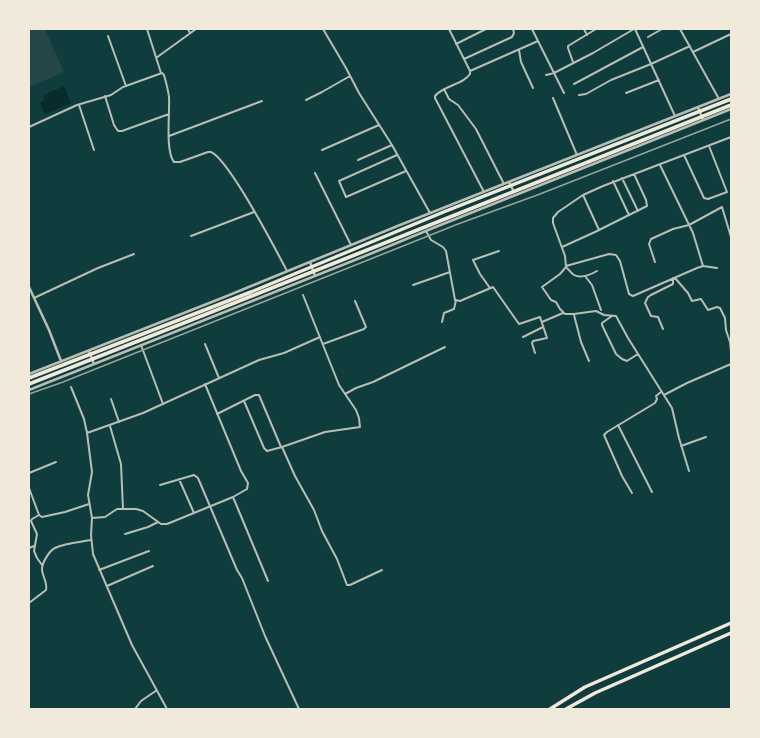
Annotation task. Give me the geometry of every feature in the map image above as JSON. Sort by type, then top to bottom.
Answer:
[{"type":"highway","points":[[29,378],[251,292],[446,211],[731,99]]},
{"type":"highway","points":[[29,384],[731,105]]},
{"type":"highway","points":[[550,709],[585,687],[731,623]]},
{"type":"highway","points":[[566,709],[595,693],[731,633]]},
{"type":"street","points":[[147,29],[169,95],[170,156],[174,162],[180,162],[208,152],[215,154],[232,175],[287,272]]},
{"type":"street","points":[[188,29],[190,33]]},
{"type":"street","points":[[156,58],[196,29]]},
{"type":"street","points":[[323,29],[358,93],[392,145],[430,214]]},
{"type":"street","points":[[450,29],[470,71],[470,74],[467,78],[435,96],[436,102],[484,192]]},
{"type":"street","points":[[456,44],[486,29]]},
{"type":"street","points":[[464,59],[512,37],[514,33],[513,29]]},
{"type":"street","points":[[532,29],[564,93]]},
{"type":"street","points":[[584,29],[587,35]]},
{"type":"street","points":[[573,62],[568,46],[596,29]]},
{"type":"street","points":[[546,75],[554,73],[634,29],[652,64],[675,116]]},
{"type":"street","points":[[648,37],[662,29]]},
{"type":"street","points":[[680,29],[719,99]]},
{"type":"street","points":[[694,52],[731,34]]},
{"type":"street","points":[[108,36],[126,86]]},
{"type":"street","points":[[470,71],[538,41]]},
{"type":"street","points":[[574,84],[643,46]]},
{"type":"street","points":[[579,95],[586,94],[611,80],[652,64],[690,46]]},
{"type":"street","points":[[519,50],[521,62],[533,88]]},
{"type":"street","points":[[29,127],[79,105],[113,94],[126,86],[162,74]]},
{"type":"street","points":[[306,100],[350,76]]},
{"type":"street","points":[[626,93],[659,80]]},
{"type":"street","points":[[444,90],[449,99],[458,105],[476,129],[504,184]]},
{"type":"street","points":[[29,374],[731,94]]},
{"type":"street","points":[[105,96],[118,131],[122,131],[169,114]]},
{"type":"street","points":[[554,98],[578,155]]},
{"type":"street","points":[[169,136],[262,101]]},
{"type":"street","points":[[79,105],[94,150]]},
{"type":"street","points":[[698,107],[703,120]]},
{"type":"street","points":[[29,390],[731,109]]},
{"type":"street","points":[[322,150],[379,125]]},
{"type":"street","points":[[563,313],[556,302],[551,300],[542,286],[560,274],[566,267],[567,261],[553,223],[553,218],[558,212],[584,195],[613,181],[660,165],[731,137]]},
{"type":"street","points":[[358,160],[392,145]]},
{"type":"street","points":[[684,155],[704,198],[708,199],[727,192],[709,146]]},
{"type":"street","points":[[397,155],[339,181],[346,197],[406,171]]},
{"type":"street","points":[[660,165],[689,225],[704,266]]},
{"type":"street","points":[[315,173],[351,245]]},
{"type":"street","points":[[562,247],[638,211],[647,205],[634,174]]},
{"type":"street","points":[[622,178],[638,211]]},
{"type":"street","points":[[613,181],[629,215]]},
{"type":"street","points":[[509,182],[515,195]]},
{"type":"street","points":[[584,195],[599,230]]},
{"type":"street","points":[[655,262],[649,244],[651,239],[673,229],[689,225],[722,207],[731,237]]},
{"type":"street","points":[[191,236],[254,212]]},
{"type":"street","points":[[426,231],[431,240],[445,249],[456,300],[454,309],[444,313],[442,322]]},
{"type":"street","points":[[499,251],[473,260],[480,274],[490,288],[494,288],[518,324],[539,317],[547,338],[533,341],[532,343],[535,353]]},
{"type":"street","points":[[34,298],[98,268],[134,254]]},
{"type":"street","points":[[566,267],[608,254],[616,255],[618,256],[622,266],[629,294],[633,296],[697,268],[704,266],[717,268]]},
{"type":"street","points":[[310,262],[315,276]]},
{"type":"street","points":[[566,267],[575,276],[586,276],[597,271]]},
{"type":"street","points":[[413,285],[450,272]]},
{"type":"street","points":[[586,276],[592,285],[601,310]]},
{"type":"street","points":[[663,330],[658,317],[651,316],[645,303],[650,295],[673,284],[674,278]]},
{"type":"street","points":[[674,278],[687,292],[692,301],[701,299],[708,310],[717,307],[720,308],[725,318],[731,352]]},
{"type":"street","points":[[29,287],[61,361]]},
{"type":"street","points":[[456,300],[460,300],[490,288]]},
{"type":"street","points":[[244,400],[265,450],[282,447],[325,432],[359,427],[360,420],[356,410],[335,377],[303,295]]},
{"type":"street","points":[[323,344],[366,327],[355,302]]},
{"type":"street","points":[[542,322],[563,313],[574,314],[596,311],[604,315],[613,315],[618,318],[638,354],[674,412],[681,446],[689,471]]},
{"type":"street","points":[[574,314],[581,342],[589,361]]},
{"type":"street","points":[[613,315],[602,323],[602,325],[616,354],[620,358],[627,360],[638,354]]},
{"type":"street","points":[[523,337],[543,327]]},
{"type":"street","points":[[87,433],[143,413],[258,360],[284,353],[320,337]]},
{"type":"street","points":[[205,344],[219,378]]},
{"type":"street","points":[[141,345],[163,404]]},
{"type":"street","points":[[345,394],[445,347]]},
{"type":"street","points":[[89,350],[94,364]]},
{"type":"street","points":[[664,395],[687,383],[731,364]]},
{"type":"street","points":[[92,518],[105,516],[114,510],[141,510],[158,522],[164,524],[170,523],[233,497],[247,489],[248,483],[241,471],[216,414],[205,384]]},
{"type":"street","points":[[71,388],[84,419],[87,433],[92,472],[88,496],[92,518],[91,540],[93,554],[134,649],[167,709]]},
{"type":"street","points":[[632,493],[604,435],[655,403],[657,399],[656,396],[661,392]]},
{"type":"street","points":[[216,414],[257,394],[259,395],[295,476],[314,510],[325,538],[337,559],[347,585],[382,570]]},
{"type":"street","points":[[111,399],[119,422]]},
{"type":"street","points":[[618,425],[652,492]]},
{"type":"street","points":[[110,426],[121,464],[123,509]]},
{"type":"street","points":[[681,446],[706,437]]},
{"type":"street","points":[[29,473],[56,462]]},
{"type":"street","points":[[160,484],[196,475],[237,570],[242,578],[265,636],[299,709]]},
{"type":"street","points":[[179,479],[194,513]]},
{"type":"street","points":[[29,488],[40,515]]},
{"type":"street","points":[[233,497],[268,581]]},
{"type":"street","points":[[42,565],[35,554],[34,546],[37,534],[31,520],[40,515],[44,517],[89,504]]},
{"type":"street","points":[[125,534],[148,527],[158,522]]},
{"type":"street","points":[[29,598],[30,602],[45,592],[47,588],[42,574],[42,565],[54,548],[91,540]]},
{"type":"street","points":[[29,548],[34,546]]},
{"type":"street","points":[[100,570],[149,550]]},
{"type":"street","points":[[106,586],[153,566]]},
{"type":"street","points":[[135,709],[141,701],[157,690]]},
{"type":"shaded area","points":[[29,29],[45,29],[64,72],[29,87]]},
{"type":"shaded area","points":[[64,86],[71,103],[45,114],[40,103],[44,100],[44,95]]},
{"type":"railway","points":[[29,394],[63,382],[458,224],[540,194],[731,119]]}]
